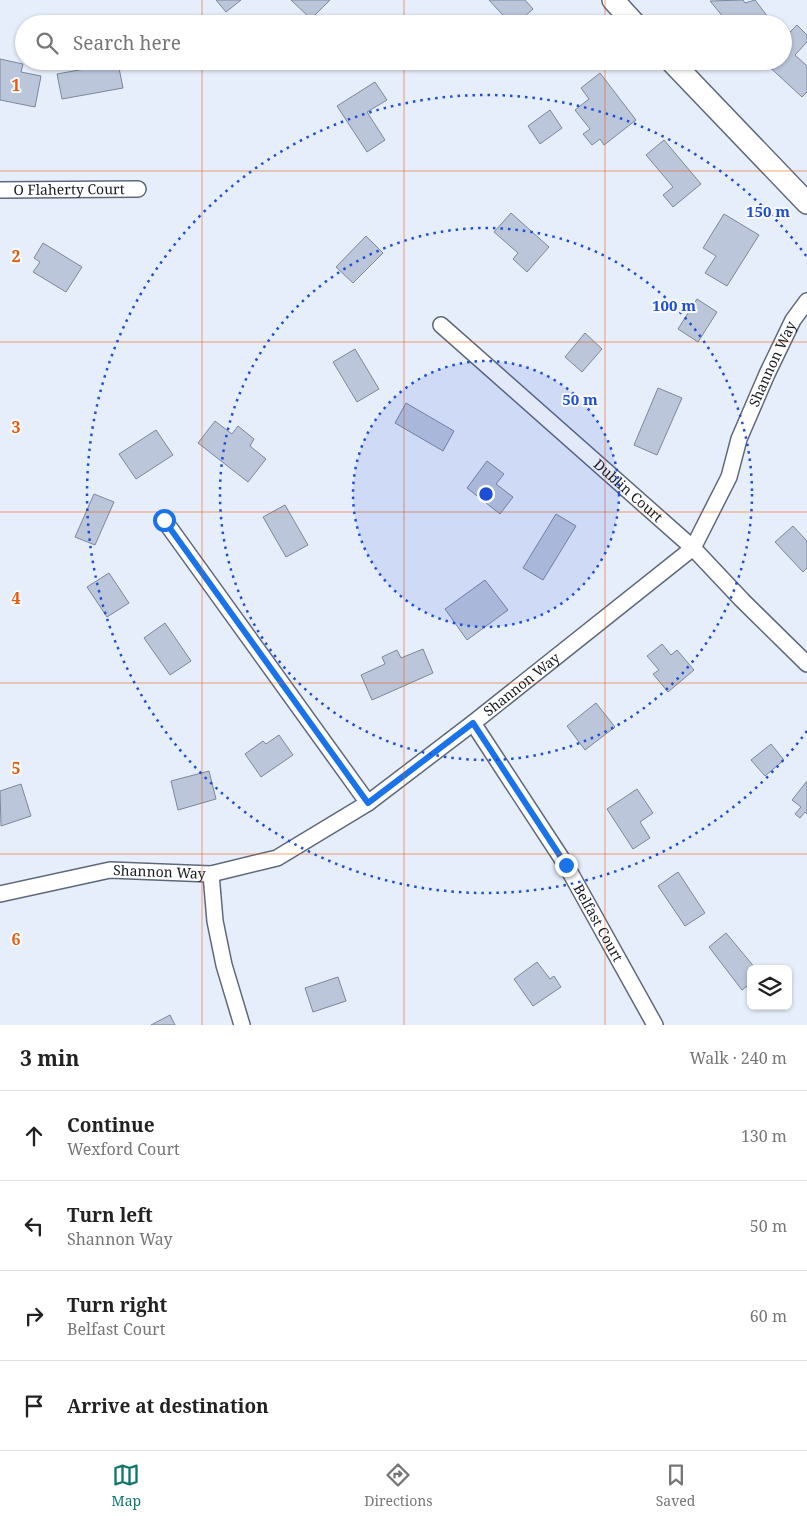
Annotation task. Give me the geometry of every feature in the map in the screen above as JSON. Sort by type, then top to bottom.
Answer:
[{"type":"street","points":[[613,0],[627,15]]},
{"type":"street","points":[[680,70],[807,204]]},
{"type":"street","name":"O Flaherty Court","points":[[0,190],[138,189]]},
{"type":"street","name":"Shannon Way","points":[[0,894],[110,870],[211,874],[277,858],[368,803],[473,723],[693,548],[730,477],[739,439],[767,374],[793,320],[807,301]]},
{"type":"street","name":"Dublin Court","points":[[441,325],[693,548],[742,600],[807,664]]},
{"type":"street","points":[[164,520],[368,803]]},
{"type":"street","name":"Belfast Court","points":[[473,723],[566,865],[655,1025]]},
{"type":"street","points":[[211,874],[215,921],[224,965],[242,1025]]},
{"type":"building","points":[[216,0],[241,0],[226,12]]},
{"type":"building","points":[[291,0],[330,0],[315,15],[307,15]]},
{"type":"building","points":[[489,0],[525,0],[533,9],[526,15],[503,15]]},
{"type":"building","points":[[743,0],[745,3],[755,0],[766,15],[722,15],[710,1]]},
{"type":"building","points":[[797,25],[807,35],[807,42],[795,55],[807,66],[807,92],[802,97],[773,70],[792,70],[792,30]]},
{"type":"building","points":[[0,59],[15,62],[15,70],[41,76],[35,107],[0,100]]},
{"type":"building","points":[[79,70],[119,70],[123,88],[62,99],[57,74]]},
{"type":"building","points":[[600,73],[636,120],[604,145],[600,139],[592,145],[583,134],[590,129],[575,110],[589,99],[581,88]]},
{"type":"building","points":[[375,82],[387,100],[367,112],[385,140],[367,152],[337,106]]},
{"type":"building","points":[[550,110],[562,128],[540,144],[528,126]]},
{"type":"building","points":[[664,140],[701,184],[673,207],[663,195],[673,187],[646,155]]},
{"type":"building","points":[[511,213],[549,247],[527,272],[513,259],[518,253],[494,232]]},
{"type":"building","points":[[724,214],[759,235],[727,286],[705,273],[716,256],[703,248]]},
{"type":"building","points":[[366,236],[383,253],[353,283],[336,267]]},
{"type":"building","points":[[43,243],[82,267],[66,292],[33,272],[40,262],[34,258]]},
{"type":"building","points":[[697,299],[717,312],[698,342],[678,329]]},
{"type":"building","points":[[585,333],[602,349],[582,372],[565,357]]},
{"type":"building","points":[[355,349],[379,389],[357,402],[333,362]]},
{"type":"building","points":[[658,388],[682,398],[657,455],[634,445]]},
{"type":"building","points":[[406,403],[454,431],[443,451],[395,423]]},
{"type":"building","points":[[215,421],[232,434],[238,426],[254,439],[250,446],[266,459],[248,482],[198,443]]},
{"type":"building","points":[[156,430],[173,455],[136,479],[119,454]]},
{"type":"building","points":[[487,461],[504,474],[496,484],[513,497],[500,514],[467,488]]},
{"type":"building","points":[[94,494],[114,502],[95,545],[75,537]]},
{"type":"building","points":[[285,505],[308,545],[286,557],[263,517]]},
{"type":"building","points":[[556,514],[576,526],[543,580],[523,568]]},
{"type":"building","points":[[793,526],[807,541],[807,568],[803,572],[775,542]]},
{"type":"building","points":[[109,573],[129,603],[107,617],[87,587]]},
{"type":"building","points":[[485,580],[508,610],[467,640],[445,609]]},
{"type":"building","points":[[165,623],[191,661],[170,675],[144,638]]},
{"type":"building","points":[[662,644],[671,655],[677,650],[694,670],[668,692],[653,674],[659,670],[647,656]]},
{"type":"building","points":[[423,649],[433,673],[372,700],[361,675],[385,664],[382,657],[397,650],[401,658]]},
{"type":"building","points":[[596,703],[615,727],[585,750],[567,726]]},
{"type":"building","points":[[279,735],[293,755],[261,777],[245,754],[263,741],[266,744]]},
{"type":"building","points":[[771,744],[784,760],[765,776],[751,760]]},
{"type":"building","points":[[209,771],[216,799],[178,810],[171,781]]},
{"type":"building","points":[[807,781],[807,814],[805,812],[800,818],[795,814],[801,807],[792,800]]},
{"type":"building","points":[[21,784],[31,816],[1,826],[0,791]]},
{"type":"building","points":[[637,789],[653,813],[640,822],[650,838],[633,849],[607,809]]},
{"type":"building","points":[[678,872],[705,913],[685,926],[658,886]]},
{"type":"building","points":[[726,933],[753,965],[747,965],[747,986],[742,990],[709,947]]},
{"type":"building","points":[[537,962],[550,979],[554,976],[561,987],[533,1006],[514,979]]},
{"type":"building","points":[[338,977],[346,1001],[313,1012],[305,988]]},
{"type":"building","points":[[170,1015],[175,1025],[151,1025]]},
{"type":"route","points":[[164,520],[368,803],[473,723],[566,865]]}]
